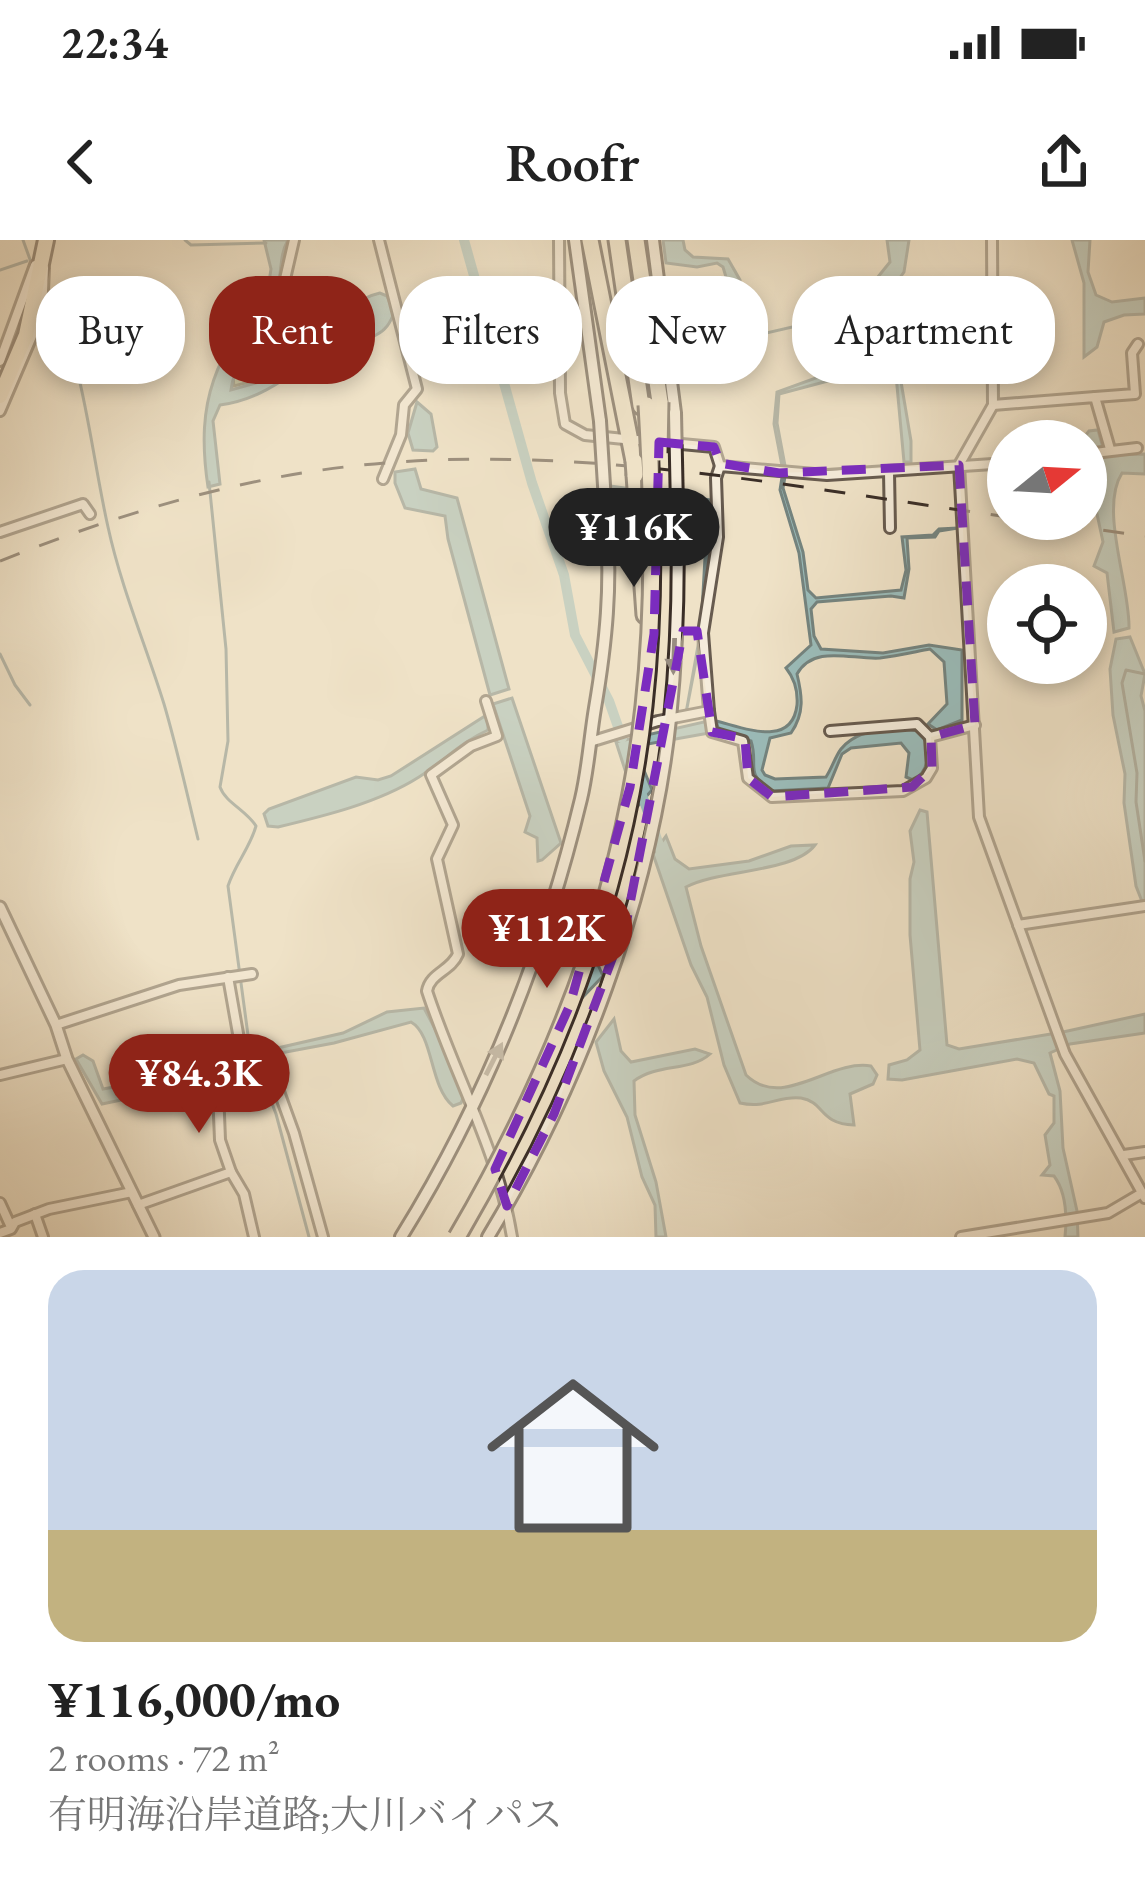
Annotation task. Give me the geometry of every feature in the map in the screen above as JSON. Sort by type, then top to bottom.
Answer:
[{"type":"highway","points":[[590,240],[634,461],[645,618]]},
{"type":"highway","points":[[453,1237],[546,1052],[583,948],[625,785],[638,710],[650,404],[620,240]]},
{"type":"highway","points":[[453,1237],[507,1147],[570,1005],[614,861],[644,710],[653,544],[650,404],[636,240]]},
{"type":"highway","points":[[40,276],[46,244]]},
{"type":"highway","points":[[0,396],[26,335],[36,293]]},
{"type":"main road","points":[[400,1237],[444,1164],[504,1038],[542,933],[583,794],[611,576],[600,421],[575,240]]},
{"type":"main road","points":[[488,1237],[554,1114],[606,987],[640,871],[664,764],[670,721],[677,508],[674,412],[653,240]]},
{"type":"street","points":[[286,276],[294,240]]},
{"type":"street","points":[[379,240],[417,389],[404,405],[400,434],[383,478]]},
{"type":"street","points":[[559,240],[560,393],[565,424],[585,435],[624,439]]},
{"type":"street","points":[[961,1237],[1108,1213],[1144,1196],[1065,1054],[979,817],[958,465],[993,405],[992,240]]},
{"type":"street","points":[[0,361],[36,291]]},
{"type":"street","points":[[0,411],[26,356],[36,295]]},
{"type":"street","points":[[993,405],[1140,394],[1132,353],[1138,344]]},
{"type":"street","points":[[1095,397],[1110,449]]},
{"type":"street","points":[[638,440],[714,447],[721,466],[716,478],[718,537],[703,633],[709,711],[712,732],[743,741],[748,778],[772,797],[903,791],[926,778],[932,768],[930,737],[917,724],[830,730]]},
{"type":"street","points":[[1107,450],[1137,448]]},
{"type":"street","points":[[721,466],[803,474],[987,464]]},
{"type":"street","points":[[889,472],[890,528]]},
{"type":"street","points":[[0,532],[83,504],[90,514]]},
{"type":"street","points":[[486,701],[497,736],[471,746],[431,775],[453,824],[437,860],[458,954],[428,984],[427,991],[472,1100],[507,1206],[512,1237]]},
{"type":"street","points":[[590,742],[709,711]]},
{"type":"street","points":[[930,737],[975,725]]},
{"type":"street","points":[[1018,925],[1143,907]]},
{"type":"street","points":[[0,908],[154,1237]]},
{"type":"street","points":[[56,1025],[179,986],[249,974]]},
{"type":"street","points":[[230,977],[248,1072]]},
{"type":"street","points":[[0,1075],[67,1059]]},
{"type":"street","points":[[254,1237],[244,1194],[220,1139],[217,1097],[218,1090],[269,1064],[323,1237]]},
{"type":"street","points":[[1124,1155],[1145,1152]]},
{"type":"street","points":[[138,1205],[231,1172]]},
{"type":"street","points":[[0,1233],[35,1214],[132,1192]]},
{"type":"street","points":[[0,1203],[11,1229]]},
{"type":"street","points":[[35,1214],[43,1237]]},
{"type":"highlighted area","points":[[659,442],[714,447],[720,463],[779,473],[959,465],[975,725],[931,737],[932,768],[912,787],[772,797],[748,778],[745,739],[712,732],[697,631],[683,631],[627,919],[554,1114],[507,1206],[495,1169],[570,1005],[630,787],[654,634]]},
{"type":"water","points":[[264,240],[288,240],[280,276],[270,276]]},
{"type":"water","points":[[663,240],[683,240],[693,257],[728,259],[738,276],[726,276],[717,263],[697,267],[666,263]]},
{"type":"water","points":[[887,240],[909,240],[901,276],[879,276],[890,262]]},
{"type":"water","points":[[1072,240],[1090,240],[1088,272],[1096,295],[1112,302],[1145,298],[1145,314],[1104,322],[1097,347],[1084,357],[1084,283]]},
{"type":"water","points":[[380,293],[387,296],[394,313],[376,335],[375,295]]},
{"type":"water","points":[[212,384],[232,384],[231,390],[275,384],[220,405],[213,421],[220,484],[208,487],[205,426]]},
{"type":"water","points":[[817,384],[779,394],[777,423],[786,471],[783,488],[803,552],[808,590],[816,598],[901,590],[906,570],[902,537],[933,535],[939,529],[958,528],[939,531],[935,537],[907,538],[909,569],[904,598],[817,602],[811,609],[814,636],[821,649],[883,653],[929,645],[962,650],[962,720],[937,730],[928,724],[947,704],[944,662],[930,649],[880,658],[823,656],[797,674],[799,718],[791,733],[770,738],[762,770],[775,779],[826,777],[839,752],[858,736],[920,731],[926,765],[913,780],[906,777],[909,753],[901,743],[851,748],[842,754],[828,788],[770,791],[755,773],[751,741],[719,731],[716,721],[766,732],[786,727],[797,700],[786,668],[811,645],[799,553],[780,490],[783,471],[774,424],[777,392]]},
{"type":"water","points":[[897,384],[901,384],[911,441],[911,462],[904,462]]},
{"type":"water","points":[[417,402],[431,414],[437,447],[433,451],[413,450],[408,433]]},
{"type":"water","points":[[1145,454],[1145,474],[1122,473],[1116,488],[1114,527],[1129,628],[1114,632],[1107,564],[1095,564],[1107,540],[1107,455]]},
{"type":"water","points":[[415,469],[421,489],[457,498],[509,689],[490,695],[445,516],[405,508],[395,472]]},
{"type":"water","points":[[603,485],[711,500],[703,625],[686,713],[701,629],[708,504],[601,489]]},
{"type":"water","points":[[1130,637],[1145,674],[1141,696],[1145,711],[1145,909],[1136,886],[1110,669],[1116,639]]},
{"type":"water","points":[[512,698],[561,843],[538,861],[537,838],[525,832],[530,816],[493,704]]},
{"type":"water","points":[[488,714],[488,730],[403,786],[332,813],[268,826],[264,814],[269,809],[356,777],[378,780],[391,776]]},
{"type":"water","points":[[708,721],[709,733],[642,745],[641,763],[652,790],[637,807],[616,742]]},
{"type":"water","points":[[920,810],[927,812],[947,1045],[959,1049],[1145,1014],[1145,1033],[1070,1044],[1050,1053],[1060,1091],[1063,1148],[1078,1237],[1065,1237],[1061,1189],[1054,1176],[1042,1175],[1050,1165],[1045,1135],[1054,1123],[1054,1096],[1034,1063],[1017,1059],[888,1079],[889,1065],[920,1050],[910,935],[914,862],[910,831]]},
{"type":"water","points":[[666,836],[675,859],[689,869],[815,845],[791,861],[686,887],[701,946],[746,1075],[775,1088],[871,1066],[877,1075],[873,1084],[850,1094],[854,1125],[834,1121],[801,1098],[740,1103],[724,1065],[707,997],[691,965],[653,854]]},
{"type":"water","points":[[577,895],[577,919],[603,976],[581,999],[581,975],[570,943],[552,947],[560,928],[556,915]]},
{"type":"water","points":[[424,1008],[467,1090],[461,1103],[453,1106],[440,1086],[424,1038],[411,1022],[270,1055],[269,1050],[343,1033],[387,1012]]},
{"type":"water","points":[[614,1019],[621,1051],[631,1062],[695,1049],[710,1054],[634,1081],[635,1115],[656,1182],[666,1237],[656,1237],[655,1205],[642,1177],[627,1117],[604,1071],[596,1042]]},
{"type":"water","points":[[83,1055],[93,1061],[103,1089],[234,1065],[236,1070],[197,1084],[102,1104],[76,1059]]},
{"type":"waterway","points":[[23,240],[32,265]]},
{"type":"waterway","points":[[185,240],[191,245],[266,243]]},
{"type":"waterway","points":[[464,240],[532,483],[564,575],[575,635],[622,738]]},
{"type":"waterway","points":[[0,270],[27,261]]},
{"type":"waterway","points":[[768,333],[792,327]]},
{"type":"waterway","points":[[80,384],[113,549],[164,704],[198,839]]},
{"type":"waterway","points":[[209,482],[226,649],[228,741],[220,787],[256,826],[228,886],[250,1050],[256,1063]]},
{"type":"waterway","points":[[0,654],[30,705]]},
{"type":"waterway","points":[[640,789],[663,857]]},
{"type":"waterway","points":[[260,1072],[309,1237]]},
{"type":"railway","points":[[0,561],[195,496],[296,474],[398,462],[474,459],[627,466],[987,514]]},
{"type":"railway","points":[[1107,531],[1145,536]]}]
